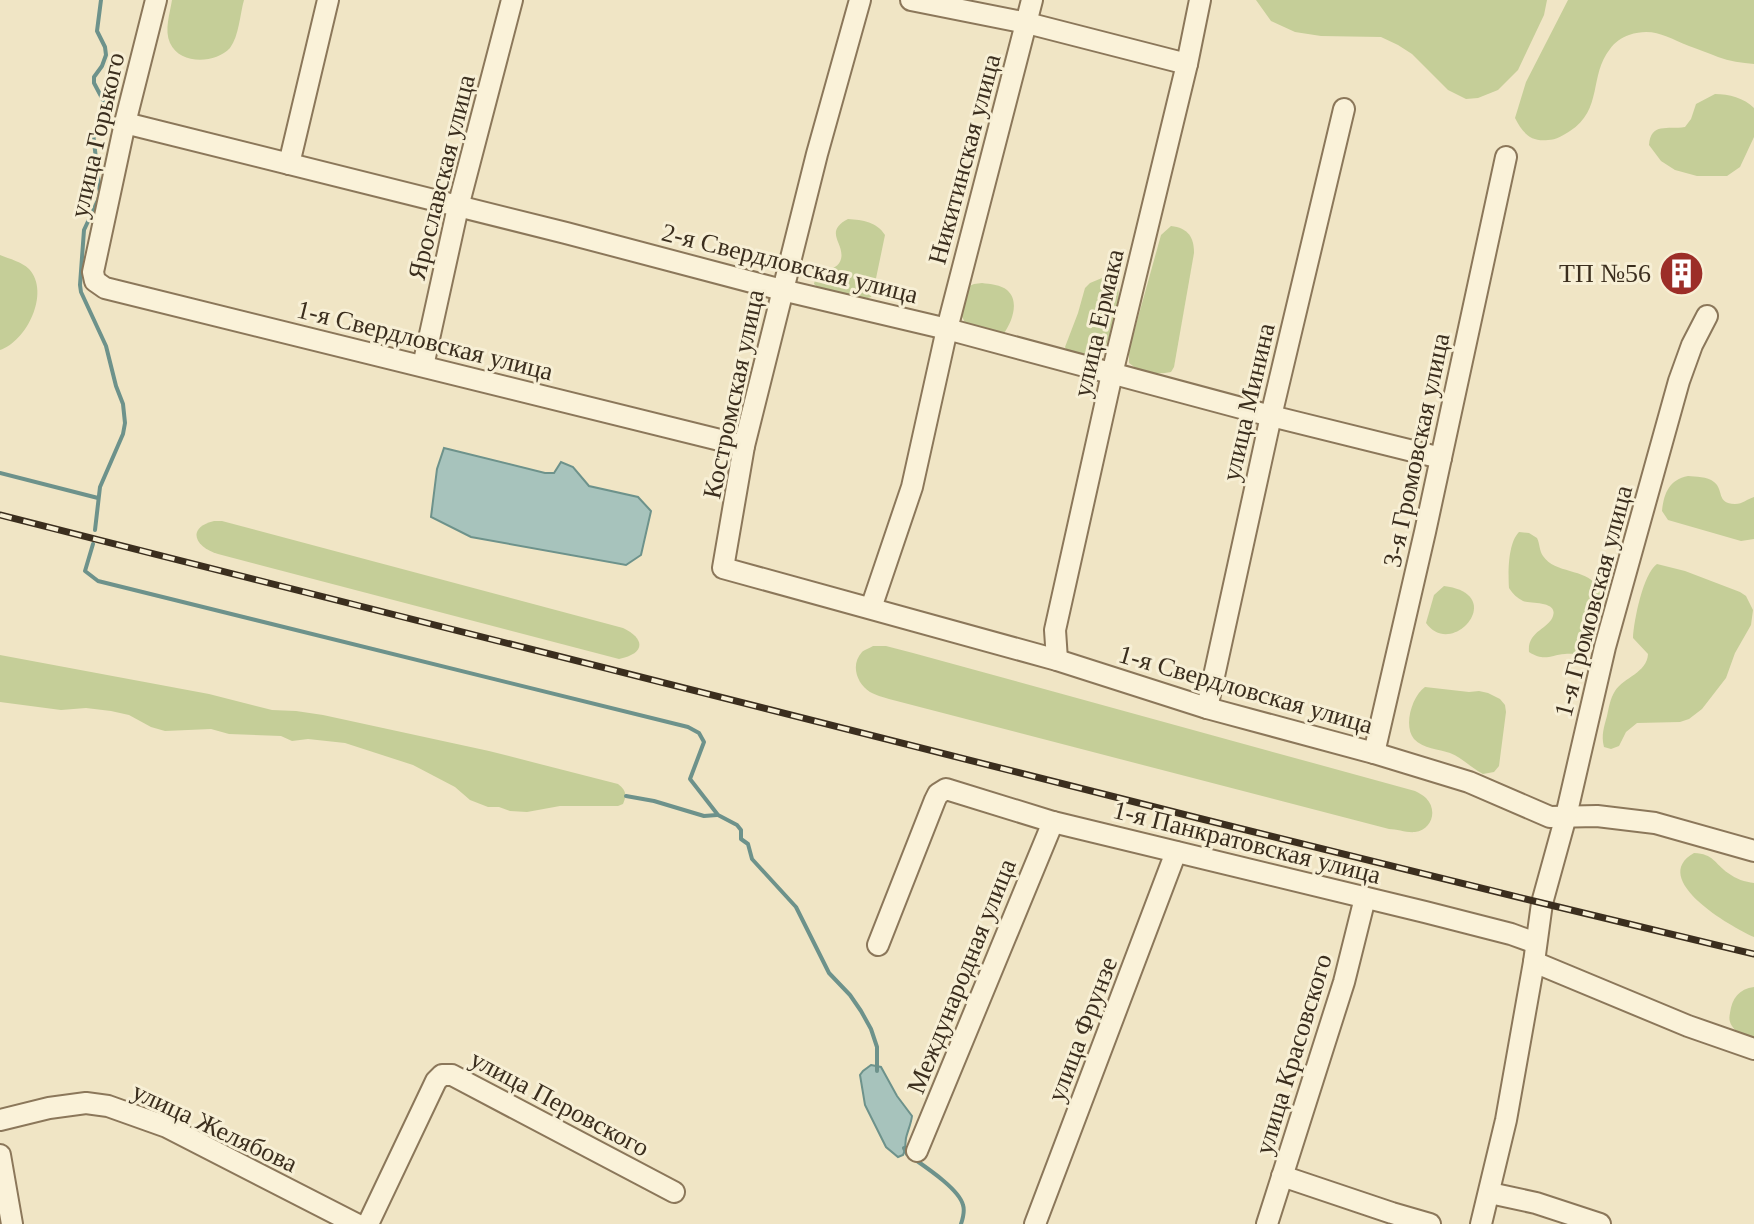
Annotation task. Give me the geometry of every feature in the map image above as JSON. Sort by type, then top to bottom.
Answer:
[{"type":"street","name":"улица Горького","points":[[95,281],[93,272],[125,123],[156,0]]},
{"type":"street","points":[[289,164],[328,0]]},
{"type":"street","name":"Ярославская улица","points":[[423,366],[458,207],[512,0]]},
{"type":"street","name":"Костромская улица","points":[[723,568],[744,446],[817,154],[860,0]]},
{"type":"street","points":[[911,0],[1027,23],[1187,64]]},
{"type":"street","name":"Никитинская улица","points":[[871,608],[912,487],[947,329],[1032,0]]},
{"type":"street","name":"улица Ермака","points":[[1057,660],[1055,630],[1200,0]]},
{"type":"street","name":"улица Минина","points":[[1207,708],[1271,416],[1344,109]]},
{"type":"street","name":"2-я Свердловская улица","points":[[125,123],[947,329],[1441,458]]},
{"type":"street","name":"3-я Громовская улица","points":[[1374,753],[1506,157]]},
{"type":"street","name":"1-я Свердловская улица","points":[[95,281],[105,288],[744,446]]},
{"type":"street","name":"1-я Громовская улица","points":[[1481,1224],[1506,1120],[1542,903],[1566,816],[1605,647],[1683,369],[1707,316]]},
{"type":"street","name":"1-я Свердловская улица","points":[[723,568],[1057,660],[1207,708],[1374,753],[1469,782],[1550,817],[1597,816],[1655,823],[1754,851]]},
{"type":"street","name":"1-я Панкратовская улица","points":[[878,945],[935,800],[946,789],[1053,822],[1511,934],[1535,953],[1688,1026],[1754,1049]]},
{"type":"street","name":"Международная улица","points":[[917,1151],[1053,822]]},
{"type":"street","name":"улица Фрунзе","points":[[1035,1224],[1176,852]]},
{"type":"street","name":"улица Красовского","points":[[1267,1224],[1344,982],[1365,898]]},
{"type":"street","name":"улица Перовского","points":[[368,1224],[436,1081],[442,1075],[452,1075],[674,1192]]},
{"type":"street","name":"улица Желябова","points":[[0,1120],[86,1103],[108,1106],[167,1127],[356,1224]]},
{"type":"street","points":[[0,1155],[12,1224]]},
{"type":"street","points":[[1282,1176],[1430,1224]]},
{"type":"street","points":[[1490,1193],[1536,1203],[1600,1224]]},
{"type":"green space","points":[[172,0],[244,0],[230,48],[207,59],[181,55],[170,43],[168,33]]},
{"type":"green space","points":[[1256,0],[1547,0],[1544,15],[1518,70],[1498,90],[1466,99],[1448,90],[1412,54],[1398,45],[1381,37],[1321,36],[1295,32],[1271,21]]},
{"type":"green space","points":[[1568,0],[1754,0],[1754,64],[1722,58],[1660,34],[1646,32],[1629,35],[1614,45],[1604,59],[1592,103],[1580,123],[1557,138],[1531,138],[1515,118],[1526,82]]},
{"type":"green space","points":[[1715,94],[1736,97],[1754,108],[1754,137],[1740,167],[1727,176],[1697,176],[1675,170],[1661,161],[1649,145],[1653,133],[1661,128],[1685,127],[1696,104]]},
{"type":"green space","points":[[848,219],[874,224],[885,235],[871,297],[842,296],[814,284],[819,274],[839,264],[841,253],[837,228]]},
{"type":"green space","points":[[1171,226],[1189,234],[1194,253],[1174,367],[1171,372],[1154,373],[1129,363],[1129,350],[1161,235]]},
{"type":"green space","points":[[0,255],[29,269],[37,291],[36,303],[26,327],[10,345],[0,350]]},
{"type":"green space","points":[[1102,278],[1117,286],[1119,295],[1107,344],[1100,358],[1094,360],[1068,353],[1065,347],[1085,288]]},
{"type":"green space","points":[[982,283],[1002,287],[1011,295],[1013,312],[1004,333],[997,334],[966,325],[960,312],[967,287]]},
{"type":"green space","points":[[1688,476],[1711,480],[1725,502],[1735,504],[1754,497],[1754,539],[1741,541],[1668,520],[1662,511],[1666,493],[1672,484]]},
{"type":"green space","points":[[214,521],[623,628],[639,641],[638,650],[619,659],[218,554],[204,547],[197,538],[199,528]]},
{"type":"green space","points":[[1519,532],[1537,538],[1548,562],[1585,576],[1597,586],[1600,592],[1598,620],[1592,639],[1581,653],[1543,657],[1529,652],[1531,639],[1551,620],[1553,611],[1548,605],[1523,601],[1509,588],[1511,550]]},
{"type":"green space","points":[[1657,564],[1740,592],[1746,596],[1753,610],[1751,625],[1735,653],[1726,678],[1702,709],[1680,722],[1637,723],[1626,732],[1619,746],[1611,749],[1604,747],[1603,735],[1612,697],[1619,686],[1647,660],[1648,654],[1633,638],[1637,609],[1647,577]]},
{"type":"green space","points":[[1444,586],[1463,591],[1472,600],[1474,611],[1460,630],[1449,634],[1437,632],[1426,623],[1434,595]]},
{"type":"green space","points":[[873,646],[913,653],[1415,791],[1430,803],[1431,819],[1426,828],[1415,832],[1389,829],[889,699],[865,689],[857,674],[858,657]]},
{"type":"green space","points":[[0,655],[209,694],[272,710],[323,715],[489,751],[618,784],[625,798],[623,804],[618,806],[560,806],[527,812],[510,811],[470,800],[455,787],[413,765],[345,743],[308,739],[292,741],[281,736],[229,734],[211,729],[165,731],[129,715],[111,711],[86,708],[61,710],[0,702]]},
{"type":"green space","points":[[1425,687],[1488,693],[1505,705],[1499,766],[1494,772],[1483,774],[1455,755],[1426,747],[1414,739],[1409,727],[1410,712],[1416,697]]},
{"type":"green space","points":[[1694,853],[1710,857],[1734,877],[1754,883],[1754,937],[1713,913],[1687,888],[1681,876],[1682,864]]},
{"type":"green space","points":[[1754,987],[1754,1039],[1736,1031],[1729,1018],[1737,995]]},
{"type":"water","points":[[444,448],[545,473],[554,473],[561,462],[573,467],[589,486],[638,497],[651,511],[641,555],[626,565],[471,537],[431,517],[437,469]]},
{"type":"water","points":[[871,1065],[881,1067],[912,1116],[904,1153],[898,1157],[886,1147],[865,1105],[860,1075]]},
{"type":"waterway","points":[[95,530],[100,487],[125,423],[123,404],[106,346],[80,285],[84,230],[100,193],[93,133],[104,112],[103,100],[94,83],[106,55],[97,31],[101,0]]},
{"type":"waterway","points":[[0,473],[98,498]]},
{"type":"waterway","points":[[93,544],[85,571],[98,581],[688,727],[699,733],[704,742],[690,779],[718,815],[737,825],[752,859],[796,907],[829,973],[850,995],[871,1029],[877,1047],[877,1071]]},
{"type":"waterway","points":[[626,796],[704,816],[717,815]]},
{"type":"waterway","points":[[904,1148],[907,1154],[955,1191],[964,1210],[961,1224]]},
{"type":"railway","points":[[0,515],[1198,818],[1754,954]]},
{"type":"place","name":"ТП №56","points":[[1682,273]]}]
